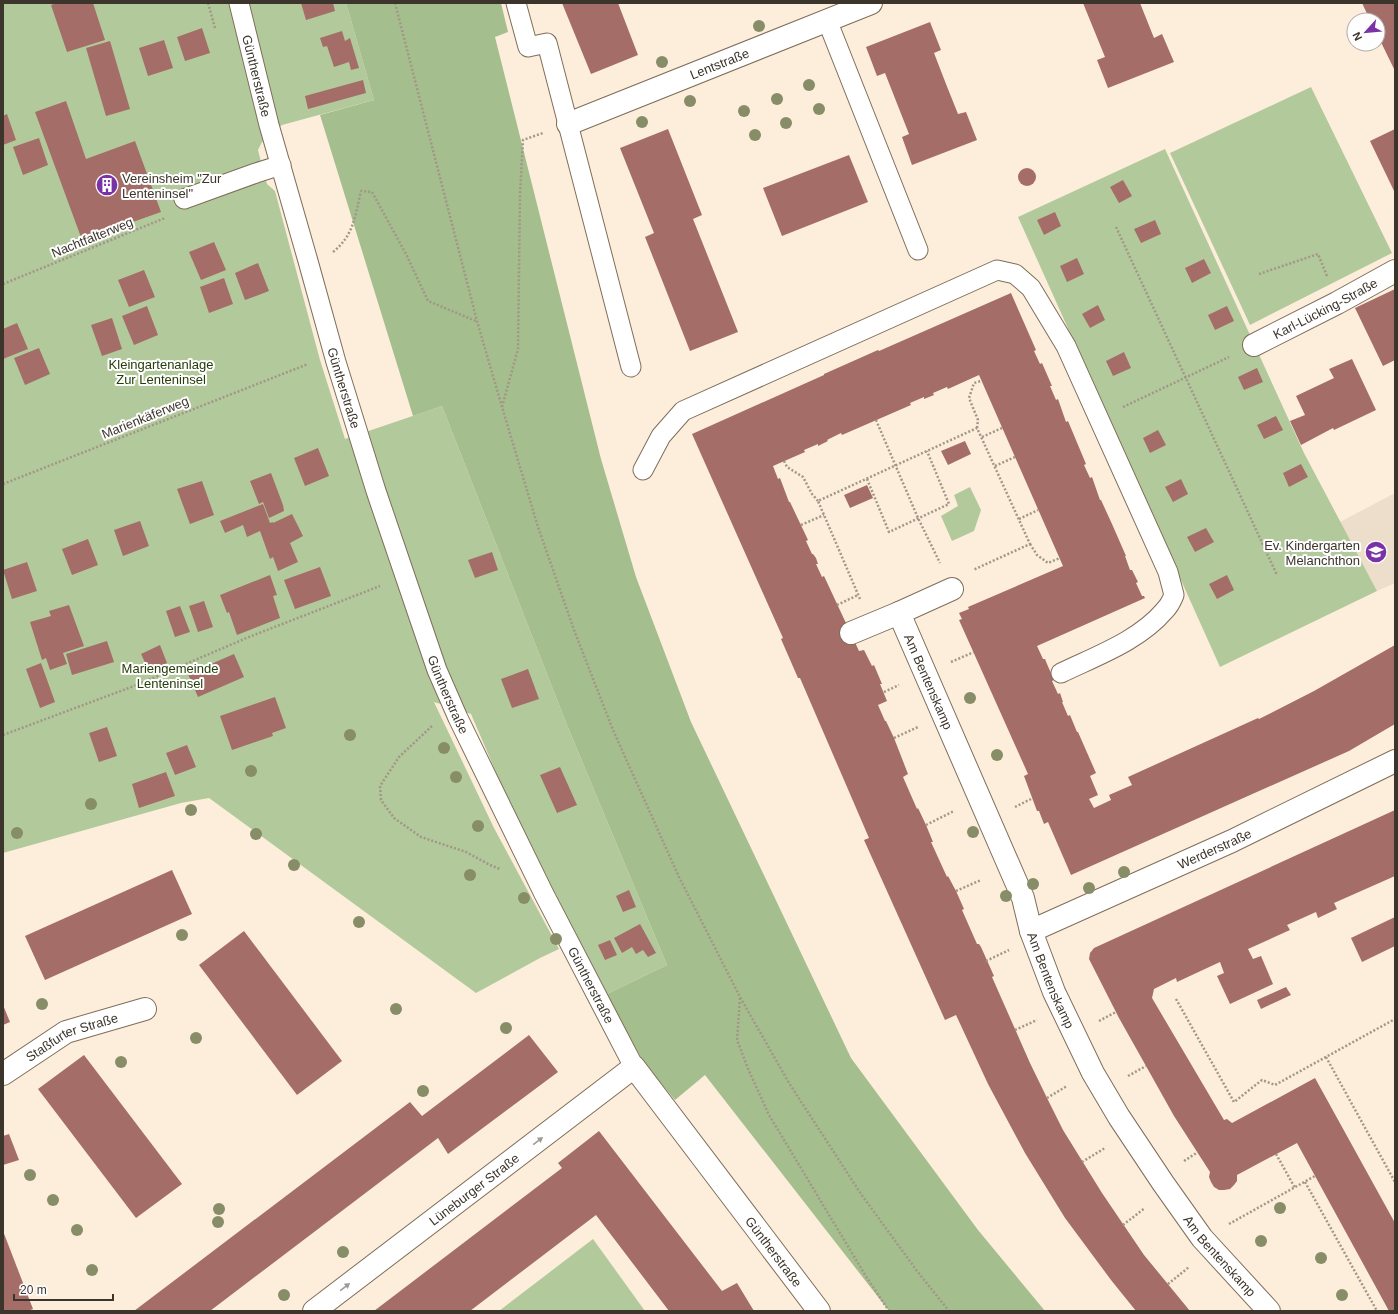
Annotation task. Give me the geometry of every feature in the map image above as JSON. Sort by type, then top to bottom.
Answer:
[{"type":"street","name":"Lentstraße","points":[[568,124],[871,3]]},
{"type":"street","name":"Karl-Lücking-Straße","points":[[1254,345],[1337,303],[1395,271]]},
{"type":"street","points":[[851,633],[899,613],[950,585]]},
{"type":"street","name":"Am Bentenskamp","points":[[899,613],[1023,898],[1031,931],[1054,992],[1093,1073],[1119,1117],[1202,1238],[1269,1311]]},
{"type":"street","name":"Werderstraße","points":[[1031,931],[1232,841],[1395,761]]},
{"type":"street","name":"Staßfurter Straße","points":[[3,1074],[66,1032],[145,1009]]},
{"type":"street","name":"Lüneburger Straße","points":[[314,1311],[634,1067]]},
{"type":"street","name":"Güntherstraße","points":[[634,1067],[819,1311]]},
{"type":"lane","name":"Güntherstraße","points":[[239,3],[269,125],[336,362],[376,491],[437,670],[533,870],[634,1067]]},
{"type":"lane","points":[[516,3],[528,47],[547,42],[631,367]]},
{"type":"lane","points":[[827,20],[918,250]]},
{"type":"lane","points":[[184,199],[281,165]]},
{"type":"lane","points":[[643,470],[661,436],[683,411],[997,270],[1015,274],[1031,288],[1066,346],[1168,572],[1174,594],[1166,609],[1149,626],[1125,641],[1061,673]]},
{"type":"path","points":[[395,3],[477,321],[502,407],[538,527],[574,630],[613,730],[679,876],[740,997],[790,1083],[861,1194],[917,1271],[949,1311]]},
{"type":"path","points":[[502,407],[518,349],[520,194],[524,140]]},
{"type":"path","points":[[308,261],[332,254],[339,248],[353,227],[361,191],[372,192],[406,254],[428,301],[477,321]]},
{"type":"path","name":"Nachtfalterweg","points":[[3,284],[164,219],[184,199]]},
{"type":"path","points":[[1116,227],[1277,575]]},
{"type":"path","points":[[1259,274],[1318,254],[1337,303]]},
{"type":"path","points":[[1118,409],[1254,345]]},
{"type":"path","name":"Marienkäferweg","points":[[3,484],[310,363]]},
{"type":"path","points":[[981,381],[974,384],[969,398],[978,420],[977,428],[1036,555],[1048,563],[1060,558]]},
{"type":"path","points":[[876,420],[918,518],[950,585],[1030,544]]},
{"type":"path","points":[[818,501],[977,428]]},
{"type":"path","points":[[982,437],[1002,428]]},
{"type":"path","points":[[867,478],[889,532],[949,504],[928,451]]},
{"type":"path","points":[[995,466],[1015,457]]},
{"type":"path","points":[[784,461],[787,467],[803,476],[812,494],[818,501],[871,624]]},
{"type":"path","points":[[1019,519],[1038,510]]},
{"type":"path","points":[[801,525],[824,515]]},
{"type":"path","points":[[3,735],[134,686],[249,637],[385,585]]},
{"type":"path","points":[[837,606],[858,595]]},
{"type":"path","points":[[454,708],[434,724],[399,757],[380,786],[381,800],[394,818],[422,837],[466,852],[505,871],[513,872],[533,870]]},
{"type":"path","points":[[1010,809],[1032,799]]},
{"type":"path","points":[[926,825],[952,813],[958,807]]},
{"type":"path","points":[[956,891],[981,880]]},
{"type":"path","points":[[986,961],[1011,949]]},
{"type":"path","points":[[740,997],[737,1040],[768,1115],[867,1278],[889,1311]]},
{"type":"path","points":[[1176,999],[1234,1102],[1262,1080],[1275,1085],[1395,1019]]},
{"type":"path","points":[[1093,1024],[1116,1012]]},
{"type":"path","points":[[1015,1030],[1042,1018]]},
{"type":"path","points":[[1326,1057],[1395,1182]]},
{"type":"path","points":[[1127,1077],[1146,1066]]},
{"type":"path","points":[[1047,1098],[1069,1085]]},
{"type":"path","points":[[1082,1162],[1110,1145]]},
{"type":"path","points":[[1182,1163],[1198,1152]]},
{"type":"path","points":[[1276,1154],[1295,1188]]},
{"type":"path","points":[[1228,1225],[1315,1176]]},
{"type":"path","points":[[1305,1182],[1377,1311]]},
{"type":"path","points":[[1123,1225],[1151,1204]]},
{"type":"path","points":[[1168,1284],[1190,1266]]},
{"type":"shaded area","name":"Ev. Kindergarten Melanchthon","points":[[1395,493],[1395,583],[1377,591],[1340,522]]},
{"type":"green space","points":[[3,3],[346,3],[374,100],[282,125],[262,142],[258,150],[267,184],[275,191],[320,360],[345,439],[442,406],[567,725],[667,965],[605,995],[513,812],[471,714],[434,702],[494,828],[559,949],[476,993],[209,798],[181,803],[3,853]]},
{"type":"green space","points":[[346,3],[501,3],[508,32],[495,37],[601,459],[636,577],[691,722],[851,1058],[978,1230],[1045,1311],[889,1311],[705,1075],[675,1100],[644,1063],[605,995],[667,965],[567,725],[442,406],[413,416],[320,115],[374,100]]},
{"type":"green space","points":[[1311,87],[1392,253],[1250,325],[1170,153]]},
{"type":"green space","points":[[1165,149],[1304,453],[1377,591],[1220,667],[1018,217]]},
{"type":"green space","points":[[970,487],[981,510],[974,531],[952,541],[941,516],[958,506],[954,495]]},
{"type":"green space","points":[[593,1239],[645,1311],[499,1311]]},
{"type":"building","points":[[56,3],[93,3],[105,40],[67,52],[51,5]]},
{"type":"building","points":[[301,3],[333,3],[335,11],[306,20]]},
{"type":"building","points":[[562,3],[618,3],[638,55],[591,74]]},
{"type":"building","points":[[1083,3],[1140,3],[1154,38],[1162,34],[1174,62],[1108,88],[1097,60],[1105,57]]},
{"type":"building","points":[[1362,3],[1395,3],[1395,71],[1386,52],[1386,12],[1366,12]]},
{"type":"building","points":[[930,22],[941,50],[934,53],[946,84],[958,114],[966,112],[977,140],[912,165],[902,137],[909,134],[885,73],[877,76],[866,47]]},
{"type":"building","points":[[202,28],[210,53],[185,61],[177,37]]},
{"type":"building","points":[[342,31],[345,41],[350,38],[359,68],[351,70],[349,62],[334,67],[327,46],[323,47],[320,38]]},
{"type":"building","points":[[164,40],[173,68],[148,76],[139,48]]},
{"type":"building","points":[[110,41],[130,109],[106,116],[86,48]]},
{"type":"building","points":[[363,80],[366,93],[308,109],[305,96]]},
{"type":"building","name":"Vereinsheim \"Zur Lenteninsel\"","points":[[66,101],[86,159],[135,141],[161,212],[82,240],[35,112]]},
{"type":"building","points":[[7,114],[16,140],[3,145],[3,116]]},
{"type":"building","points":[[668,129],[702,215],[693,219],[738,332],[690,351],[645,237],[654,233],[620,148]]},
{"type":"building","points":[[1395,129],[1395,193],[1370,141]]},
{"type":"building","points":[[39,138],[48,165],[23,175],[13,147]]},
{"type":"building","points":[[849,155],[868,202],[782,236],[763,188]]},
{"type":"building","points":[[1027,168],[1033,171],[1036,177],[1033,183],[1027,186],[1021,183],[1018,177],[1021,171]]},
{"type":"building","points":[[1123,180],[1132,196],[1119,203],[1110,187]]},
{"type":"building","points":[[1055,212],[1061,226],[1044,235],[1037,220]]},
{"type":"building","points":[[1155,220],[1161,234],[1141,243],[1134,229]]},
{"type":"building","points":[[214,242],[226,270],[201,280],[189,252]]},
{"type":"building","points":[[1077,258],[1084,274],[1067,282],[1060,266]]},
{"type":"building","points":[[1204,259],[1211,273],[1192,283],[1185,268]]},
{"type":"building","points":[[258,263],[269,291],[245,300],[235,273]]},
{"type":"building","points":[[144,270],[155,297],[129,307],[118,280]]},
{"type":"building","points":[[224,278],[233,304],[209,313],[200,287]]},
{"type":"building","points":[[1395,289],[1395,360],[1383,366],[1355,308]]},
{"type":"building","points":[[1011,293],[1036,350],[1034,351],[1040,364],[1042,363],[1052,386],[1050,386],[1056,400],[1058,399],[1066,422],[1068,421],[1086,464],[1084,465],[1090,478],[1092,477],[1100,500],[1126,556],[1130,570],[1132,570],[1138,582],[1136,583],[1142,596],[1145,598],[1037,646],[1043,659],[1045,659],[1054,680],[1052,681],[1058,694],[1060,693],[1068,716],[1070,715],[1096,773],[1090,776],[1098,795],[1089,799],[1094,808],[1111,800],[1109,795],[1132,785],[1128,777],[1258,718],[1259,719],[1314,691],[1395,645],[1395,724],[1349,751],[1071,875],[1048,822],[1044,824],[1039,811],[1037,811],[1024,776],[1028,774],[959,620],[962,619],[959,613],[969,609],[968,607],[1063,566],[979,375],[948,389],[947,387],[933,393],[934,395],[924,399],[924,397],[910,403],[911,405],[842,435],[841,433],[818,446],[818,444],[804,450],[805,452],[773,466],[808,540],[806,541],[812,554],[816,558],[818,564],[816,564],[822,577],[824,576],[859,651],[864,650],[872,666],[874,665],[887,701],[878,705],[894,738],[908,774],[903,777],[917,809],[918,808],[926,825],[933,842],[931,842],[947,877],[948,876],[956,891],[964,909],[962,910],[977,944],[981,947],[994,976],[992,977],[1047,1098],[1063,1130],[1102,1193],[1144,1255],[1190,1311],[1136,1311],[1065,1218],[1025,1153],[988,1084],[956,1015],[945,1020],[864,840],[869,838],[800,678],[798,678],[781,639],[783,638],[692,434],[878,350],[879,351]]},
{"type":"building","points":[[1098,305],[1105,320],[1090,328],[1082,314]]},
{"type":"building","points":[[147,306],[158,335],[134,345],[122,316]]},
{"type":"building","points":[[1227,306],[1234,321],[1215,330],[1208,315]]},
{"type":"building","points":[[112,318],[122,349],[102,356],[91,325]]},
{"type":"building","points":[[17,323],[28,349],[3,359],[3,329]]},
{"type":"building","points":[[39,348],[50,374],[25,385],[14,358]]},
{"type":"building","points":[[1124,352],[1131,368],[1113,376],[1106,361]]},
{"type":"building","points":[[1352,359],[1376,410],[1334,430],[1333,428],[1301,445],[1290,421],[1305,415],[1296,396],[1334,378],[1329,369]]},
{"type":"building","points":[[1257,368],[1263,382],[1244,390],[1238,377]]},
{"type":"building","points":[[1276,416],[1283,430],[1264,439],[1257,425]]},
{"type":"building","points":[[1158,430],[1166,445],[1150,453],[1143,438]]},
{"type":"building","points":[[965,441],[971,454],[948,465],[941,451]]},
{"type":"building","points":[[318,448],[329,476],[305,486],[294,458]]},
{"type":"building","points":[[1301,464],[1308,477],[1289,487],[1283,473]]},
{"type":"building","points":[[271,473],[284,511],[269,518],[263,502],[259,504],[250,481]]},
{"type":"building","points":[[1181,479],[1188,494],[1173,502],[1165,487]]},
{"type":"building","points":[[202,481],[214,515],[190,524],[177,489]]},
{"type":"building","points":[[867,485],[873,498],[850,508],[844,495]]},
{"type":"building","points":[[263,504],[270,523],[292,514],[303,536],[290,543],[298,562],[278,571],[273,557],[270,559],[260,531],[247,537],[243,525],[225,533],[220,521]]},
{"type":"building","points":[[140,521],[149,546],[123,556],[114,530]]},
{"type":"building","points":[[1206,528],[1214,542],[1195,552],[1187,537]]},
{"type":"building","points":[[88,539],[98,565],[72,575],[62,549]]},
{"type":"building","points":[[492,552],[498,570],[475,578],[468,560]]},
{"type":"building","points":[[27,562],[37,591],[12,599],[3,570]]},
{"type":"building","points":[[320,567],[331,596],[295,609],[284,580]]},
{"type":"building","points":[[270,575],[277,595],[273,596],[280,618],[237,635],[229,612],[227,613],[220,595]]},
{"type":"building","points":[[1227,575],[1234,590],[1217,599],[1209,584]]},
{"type":"building","points":[[204,601],[213,627],[198,632],[189,606]]},
{"type":"building","points":[[69,605],[84,646],[63,653],[67,664],[50,670],[46,658],[42,660],[30,622],[51,616],[49,611]]},
{"type":"building","points":[[180,606],[190,632],[175,637],[166,611]]},
{"type":"building","points":[[107,641],[114,662],[72,675],[66,654]]},
{"type":"building","points":[[160,645],[167,663],[149,671],[141,654]]},
{"type":"building","points":[[234,654],[244,677],[198,697],[188,674]]},
{"type":"building","points":[[41,663],[55,702],[40,708],[26,669]]},
{"type":"building","points":[[528,669],[539,699],[512,708],[501,679]]},
{"type":"building","points":[[275,697],[286,728],[272,733],[273,736],[232,750],[220,716]]},
{"type":"building","points":[[107,727],[117,756],[99,762],[89,733]]},
{"type":"building","points":[[187,745],[196,767],[175,775],[166,753]]},
{"type":"building","points":[[560,767],[577,805],[557,813],[540,775]]},
{"type":"building","points":[[166,772],[175,796],[139,808],[132,784]]},
{"type":"building","points":[[1395,810],[1395,876],[1334,903],[1337,909],[1318,918],[1316,912],[1287,925],[1290,930],[1248,949],[1253,959],[1261,956],[1273,984],[1230,1004],[1217,976],[1224,973],[1220,962],[1177,982],[1176,978],[1154,989],[1152,998],[1224,1120],[1227,1119],[1232,1123],[1315,1078],[1395,1223],[1395,1311],[1389,1311],[1297,1143],[1237,1175],[1237,1181],[1230,1189],[1219,1190],[1214,1187],[1209,1177],[1210,1172],[1174,1116],[1119,1018],[1089,959],[1090,953],[1094,948]]},
{"type":"building","points":[[172,870],[192,914],[45,980],[25,936]]},
{"type":"building","points":[[629,890],[636,907],[623,912],[616,896]]},
{"type":"building","points":[[1395,917],[1395,946],[1362,962],[1351,938]]},
{"type":"building","points":[[640,924],[656,953],[648,957],[643,950],[636,954],[632,947],[622,953],[614,938]]},
{"type":"building","points":[[244,931],[342,1061],[297,1095],[199,965]]},
{"type":"building","points":[[610,940],[617,955],[605,960],[598,945]]},
{"type":"building","points":[[1286,987],[1291,995],[1261,1009],[1257,1000]]},
{"type":"building","points":[[3,1005],[10,1022],[3,1025]]},
{"type":"building","points":[[529,1035],[558,1072],[448,1154],[438,1138],[210,1311],[134,1311],[410,1102],[422,1116]]},
{"type":"building","points":[[84,1055],[182,1184],[136,1218],[38,1089]]},
{"type":"building","points":[[599,1131],[722,1291],[737,1283],[754,1311],[669,1311],[596,1215],[470,1311],[374,1311],[562,1168],[558,1163]]},
{"type":"building","points":[[9,1134],[19,1160],[3,1165],[3,1136]]},
{"type":"building","points":[[3,1231],[33,1309],[28,1311],[3,1311]]},
{"type":"place","name":"Vereinsheim \"Zur Lenteninsel\"","points":[[107,185]]},
{"type":"place","name":"Ev. Kindergarten Melanchthon","points":[[1376,552]]},
{"type":"park label","name":"Kleingartenanlage Zur Lenteninsel","points":[[161,372]]},
{"type":"park label","name":"Mariengemeinde Lenteninsel","points":[[170,676]]}]
